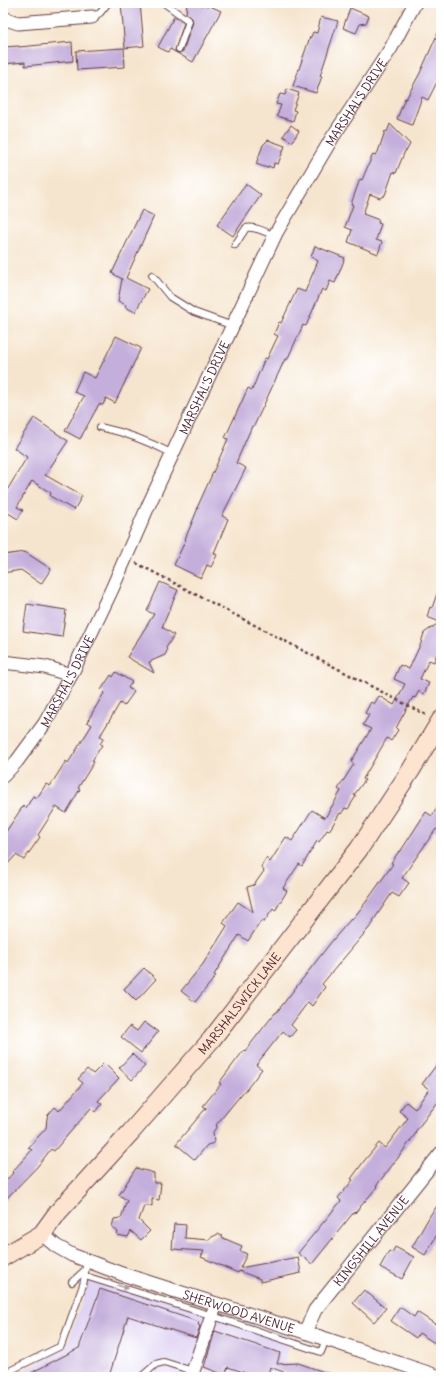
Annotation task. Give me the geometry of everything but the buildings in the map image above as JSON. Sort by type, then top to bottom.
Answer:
[{"type":"street","name":"MARSHAL'S DRIVE","points":[[3,776],[17,761],[45,723],[71,675],[274,236],[332,138],[391,48],[415,3]]},
{"type":"street","points":[[3,18],[18,23],[92,17]]},
{"type":"street","points":[[3,662],[45,667],[71,675]]},
{"type":"street","name":"MARSHALSWICK LANE","points":[[3,1257],[42,1234],[58,1212],[130,1133],[211,1040],[359,849],[411,770],[440,721]]},
{"type":"street","name":"KINGSHILL AVENUE","points":[[305,1332],[314,1310],[441,1153]]},
{"type":"street","name":"SHERWOOD AVENUE","points":[[42,1234],[86,1269],[122,1274],[215,1310],[305,1332],[440,1377]]},
{"type":"street","points":[[193,1374],[215,1310]]},
{"type":"lane","points":[[92,17],[100,13],[108,3]]},
{"type":"lane","points":[[164,3],[189,21],[179,49]]},
{"type":"lane","points":[[235,245],[246,228],[258,229],[274,236]]},
{"type":"lane","points":[[152,275],[170,297],[194,312],[233,326]]},
{"type":"lane","points":[[100,427],[149,441],[173,454]]},
{"type":"lane","points":[[72,1282],[86,1269]]},
{"type":"lane","points":[[3,1374],[61,1346],[86,1269]]},
{"type":"lane","points":[[215,1310],[321,1352],[326,1339]]},
{"type":"lane","points":[[141,1377],[156,1364],[164,1362],[193,1374]]},
{"type":"path","points":[[125,557],[440,721]]},
{"type":"shaded area","points":[[90,1277],[291,1337],[280,1377],[230,1377],[203,1370],[195,1377],[9,1377],[66,1349]]}]
